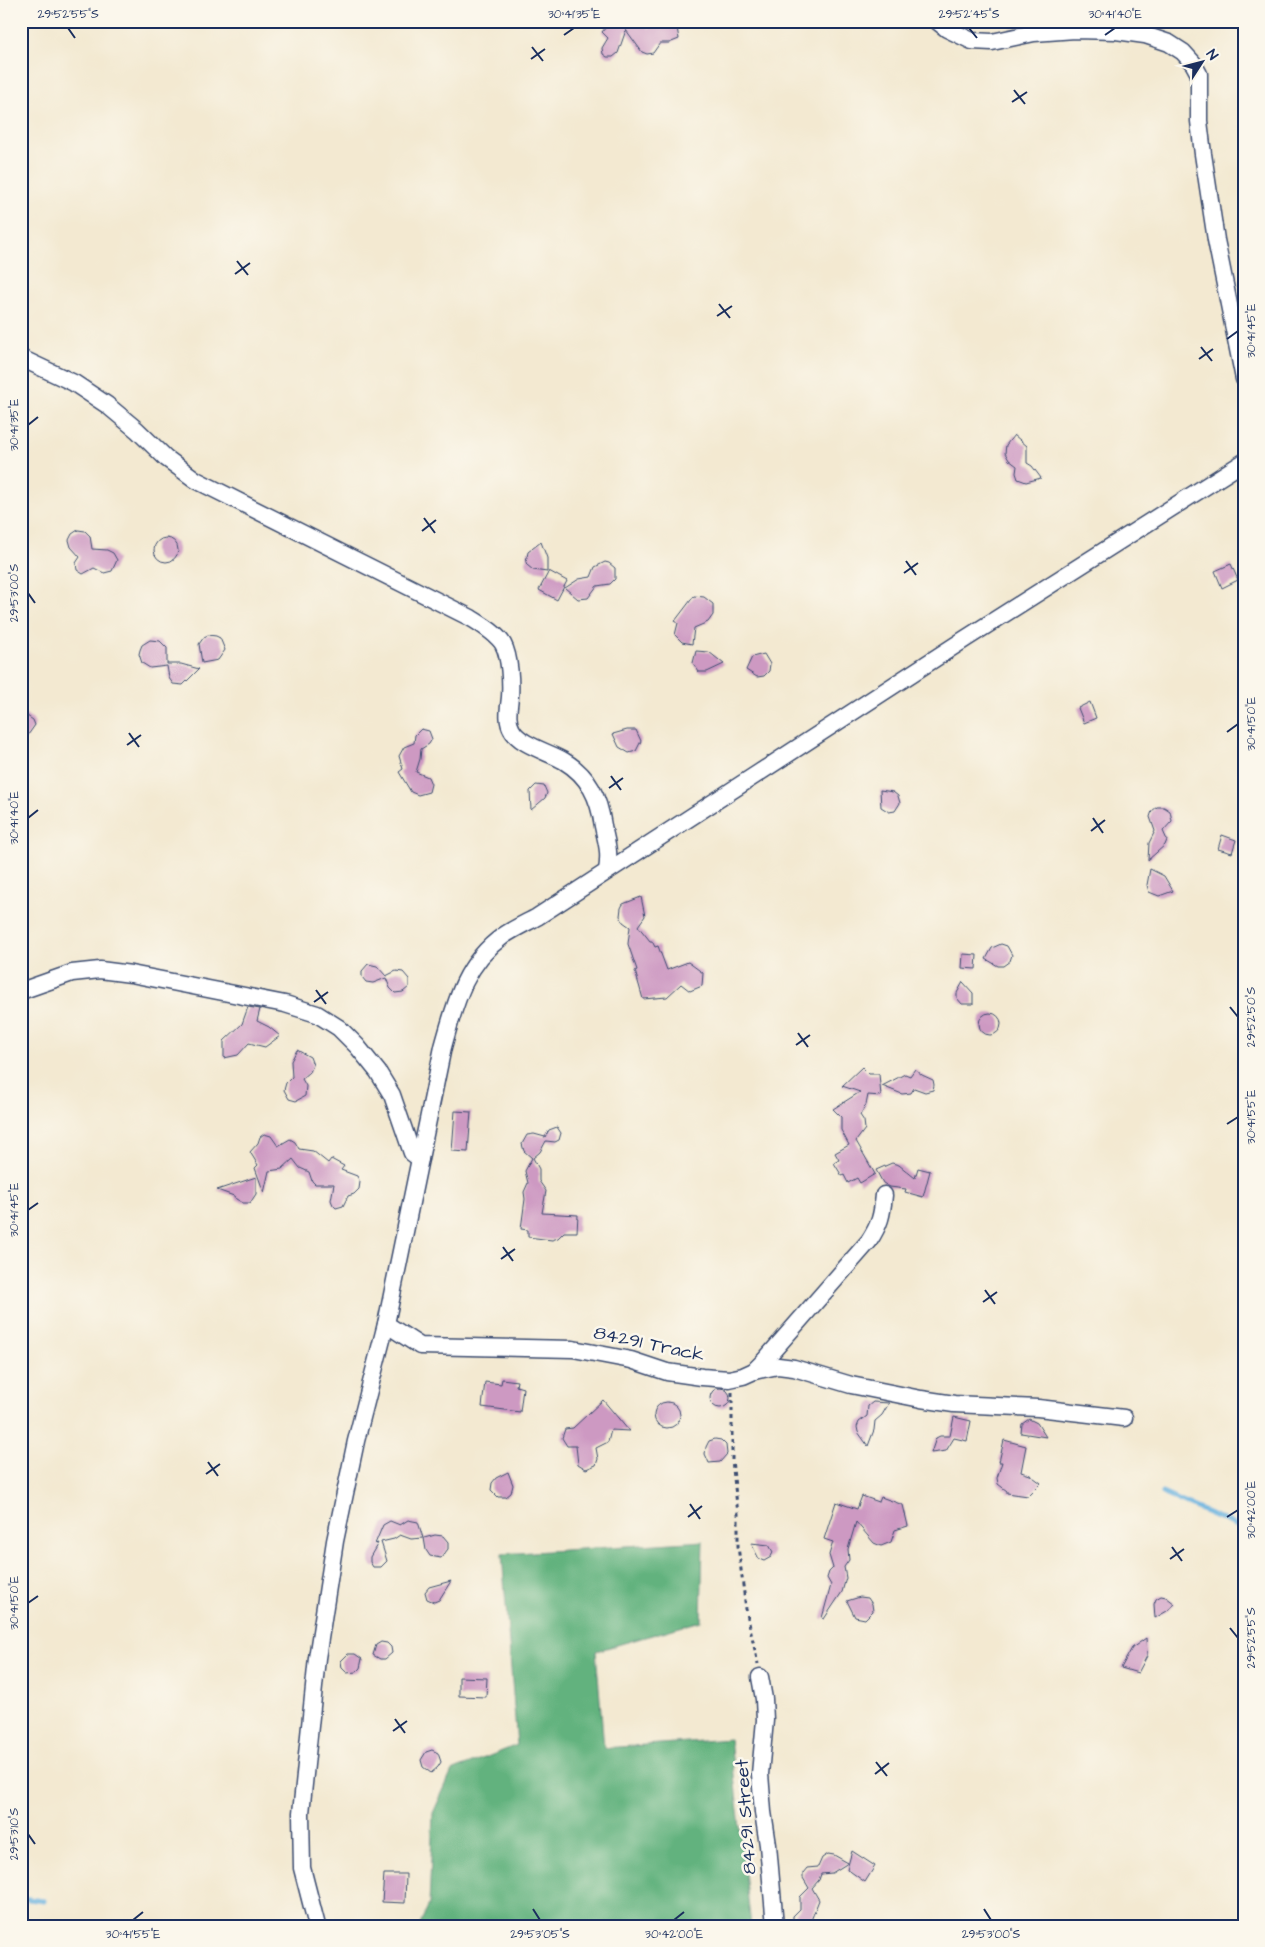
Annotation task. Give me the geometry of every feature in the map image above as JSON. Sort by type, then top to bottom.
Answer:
[{"type":"street","points":[[937,21],[947,29],[972,41],[992,42],[1034,33],[1075,30],[1116,31],[1145,35],[1169,43],[1183,52],[1193,63],[1199,74],[1199,121],[1202,154],[1216,240],[1244,378]]},
{"type":"street","points":[[21,358],[74,383],[107,405],[166,458],[196,480],[471,618],[490,631],[503,645],[509,668],[511,688],[509,722],[513,732],[522,740],[564,761],[578,771],[589,783],[596,798],[607,840],[610,856],[607,871]]},
{"type":"street","points":[[317,1926],[302,1868],[301,1813],[316,1667],[335,1541],[356,1441],[386,1324],[443,1047],[455,1003],[467,975],[482,954],[503,936],[537,917],[965,639],[1244,462]]},
{"type":"street","points":[[21,991],[72,973],[100,970],[131,974],[285,1004],[317,1014],[340,1028],[378,1072],[392,1095],[412,1153],[420,1159]]},
{"type":"street","points":[[754,1371],[778,1347],[822,1292],[869,1241],[878,1228],[882,1217],[884,1195]]},
{"type":"street","name":"84291 Track","points":[[386,1324],[420,1346],[573,1350],[630,1360],[667,1372],[729,1379]]},
{"type":"street","points":[[729,1379],[778,1366],[794,1368],[851,1386],[954,1404],[1038,1408],[1124,1418]]},
{"type":"street","name":"84291 Street","points":[[760,1677],[765,1720],[761,1755],[762,1793],[775,1926]]},
{"type":"path","points":[[729,1379],[732,1395],[732,1460],[738,1514],[738,1546],[746,1609],[760,1677]]},
{"type":"green space","points":[[703,1541],[701,1621],[596,1651],[604,1748],[730,1739],[751,1926],[419,1926],[429,1904],[433,1813],[452,1771],[517,1745],[502,1554]]},
{"type":"building","points":[[611,21],[646,21],[648,29],[662,21],[670,21],[677,28],[679,39],[669,43],[660,43],[653,53],[647,54],[642,52],[626,30],[618,53],[613,57],[607,57],[603,54],[602,48],[608,38],[602,32]]},
{"type":"building","points":[[1014,435],[1027,446],[1027,463],[1032,466],[1041,478],[1026,482],[1018,479],[1016,473],[1017,466],[1009,460],[1005,453],[1006,445]]},
{"type":"building","points":[[78,530],[85,531],[90,536],[92,549],[107,550],[113,553],[117,560],[112,571],[104,573],[94,568],[83,574],[77,570],[76,563],[80,557],[71,547],[69,540],[72,534]]},
{"type":"building","points":[[166,538],[175,541],[178,550],[175,559],[166,562],[157,559],[154,550],[157,541]]},
{"type":"building","points":[[541,542],[547,558],[547,572],[533,570],[526,562],[528,552]]},
{"type":"building","points":[[605,562],[615,568],[615,579],[610,584],[597,586],[588,598],[578,599],[565,588],[579,579],[591,577],[595,567]]},
{"type":"building","points":[[1231,564],[1238,580],[1222,588],[1215,571]]},
{"type":"building","points":[[549,571],[567,581],[557,600],[539,590]]},
{"type":"building","points":[[694,596],[704,597],[713,604],[713,615],[708,622],[694,628],[692,644],[682,642],[675,635],[678,623],[675,621]]},
{"type":"building","points":[[208,635],[220,638],[225,650],[218,660],[202,663],[199,644]]},
{"type":"building","points":[[150,640],[160,641],[167,648],[167,664],[181,664],[199,669],[183,685],[173,684],[169,678],[167,666],[150,668],[142,663],[139,654],[140,650],[142,645]]},
{"type":"building","points":[[696,651],[709,652],[724,664],[707,672],[699,672],[693,663]]},
{"type":"building","points":[[764,654],[770,664],[769,671],[764,676],[757,677],[746,670],[752,657]]},
{"type":"building","points":[[1090,702],[1096,718],[1084,723],[1078,708]]},
{"type":"building","points":[[21,712],[33,720],[35,725],[21,745]]},
{"type":"building","points":[[421,729],[429,731],[432,739],[429,744],[421,749],[416,772],[428,777],[431,784],[429,792],[418,795],[411,792],[399,772],[403,769],[399,756],[404,747],[414,743],[415,735]]},
{"type":"building","points":[[627,730],[636,730],[641,741],[636,751],[629,753],[619,747],[613,734]]},
{"type":"building","points":[[536,785],[544,786],[547,793],[545,798],[531,810],[530,791]]},
{"type":"building","points":[[880,790],[893,792],[898,796],[900,803],[895,811],[889,812],[881,807]]},
{"type":"building","points":[[1157,807],[1164,807],[1170,811],[1172,821],[1163,831],[1167,840],[1165,845],[1148,860],[1149,843],[1155,831],[1150,817],[1152,811]]},
{"type":"building","points":[[1222,835],[1236,840],[1232,853],[1218,849]]},
{"type":"building","points":[[1150,869],[1164,876],[1173,891],[1159,896],[1149,892],[1147,885]]},
{"type":"building","points":[[641,897],[645,916],[638,926],[655,947],[658,946],[667,970],[688,962],[703,973],[702,986],[690,991],[681,984],[667,997],[643,999],[635,971],[637,970],[628,944],[630,927],[623,922],[620,916],[623,904]]},
{"type":"building","points":[[1001,944],[1007,946],[1012,955],[1010,961],[1003,966],[998,966],[986,959],[992,948]]},
{"type":"building","points":[[963,954],[977,955],[976,969],[962,968]]},
{"type":"building","points":[[368,964],[377,966],[386,976],[396,971],[403,972],[409,979],[409,987],[403,992],[395,993],[390,988],[386,978],[373,983],[366,982],[362,977],[362,971]]},
{"type":"building","points":[[963,982],[973,993],[973,1004],[962,1004],[957,998],[957,993]]},
{"type":"building","points":[[248,1007],[260,1009],[257,1021],[269,1027],[280,1036],[265,1047],[249,1043],[238,1055],[224,1058],[224,1041],[242,1024]]},
{"type":"building","points":[[990,1013],[998,1016],[1001,1024],[998,1032],[990,1035],[982,1032],[979,1024],[982,1016]]},
{"type":"building","points":[[297,1050],[310,1057],[313,1065],[310,1072],[302,1079],[306,1086],[305,1096],[296,1101],[289,1099],[284,1090],[286,1083],[292,1077],[291,1061]]},
{"type":"building","points":[[862,1067],[869,1074],[879,1074],[881,1096],[868,1095],[866,1105],[860,1115],[864,1121],[865,1129],[856,1141],[875,1174],[860,1183],[857,1178],[848,1183],[834,1163],[839,1160],[835,1153],[849,1145],[841,1130],[841,1117],[833,1109],[860,1092],[842,1086]]},
{"type":"building","points":[[915,1069],[933,1080],[933,1090],[925,1092],[914,1088],[911,1093],[902,1094],[882,1086],[905,1074],[910,1076]]},
{"type":"building","points":[[455,1111],[471,1112],[468,1152],[452,1151]]},
{"type":"building","points":[[557,1127],[561,1133],[559,1140],[555,1142],[546,1141],[540,1152],[533,1158],[539,1169],[539,1181],[546,1191],[542,1213],[578,1215],[577,1232],[564,1232],[558,1238],[552,1240],[528,1237],[528,1230],[521,1229],[525,1199],[524,1192],[528,1183],[525,1171],[532,1158],[524,1151],[522,1144],[527,1135],[534,1134],[545,1137],[549,1130]]},
{"type":"building","points":[[264,1134],[271,1136],[278,1146],[290,1139],[295,1142],[299,1149],[313,1151],[328,1163],[331,1159],[344,1166],[341,1170],[357,1176],[360,1182],[359,1189],[354,1194],[348,1196],[343,1206],[336,1208],[331,1200],[334,1184],[315,1184],[309,1172],[300,1168],[293,1159],[282,1169],[269,1171],[264,1193],[255,1168],[258,1165],[250,1152]]},
{"type":"building","points":[[892,1163],[899,1165],[915,1178],[918,1168],[930,1171],[923,1197],[905,1192],[906,1189],[890,1187],[883,1183],[876,1170]]},
{"type":"building","points":[[256,1177],[256,1194],[250,1203],[243,1203],[234,1196],[217,1190]]},
{"type":"building","points":[[502,1379],[517,1381],[516,1386],[523,1388],[520,1412],[482,1407],[485,1382],[501,1384]]},
{"type":"building","points":[[720,1388],[727,1391],[730,1398],[727,1405],[720,1408],[713,1405],[710,1398],[713,1391]]},
{"type":"building","points":[[603,1400],[629,1431],[611,1430],[608,1442],[596,1448],[598,1459],[596,1465],[586,1469],[578,1464],[576,1446],[567,1446],[562,1438],[565,1429],[573,1428]]},
{"type":"building","points":[[667,1402],[676,1406],[680,1415],[676,1424],[667,1428],[658,1424],[654,1415],[658,1406]]},
{"type":"building","points":[[873,1402],[889,1403],[882,1415],[875,1421],[868,1446],[858,1432],[857,1427],[859,1422],[867,1416],[868,1406]]},
{"type":"building","points":[[954,1417],[971,1421],[967,1441],[954,1438],[946,1451],[931,1453],[936,1438],[950,1436]]},
{"type":"building","points":[[1029,1419],[1037,1423],[1046,1437],[1021,1433],[1022,1424]]},
{"type":"building","points":[[721,1440],[726,1445],[727,1454],[720,1462],[709,1463],[705,1454],[706,1447],[709,1441]]},
{"type":"building","points":[[1004,1440],[1026,1446],[1021,1472],[1030,1475],[1041,1483],[1028,1496],[1007,1493],[998,1484],[997,1478],[1002,1462],[999,1462]]},
{"type":"building","points":[[508,1472],[513,1485],[511,1493],[506,1497],[498,1497],[491,1490],[492,1483],[496,1478]]},
{"type":"building","points":[[862,1496],[879,1502],[881,1497],[903,1505],[908,1526],[895,1530],[891,1542],[881,1546],[874,1543],[856,1522],[848,1549],[849,1560],[844,1567],[846,1578],[842,1592],[824,1619],[822,1618],[831,1585],[827,1578],[833,1568],[829,1555],[833,1542],[824,1539],[836,1502],[857,1509]]},
{"type":"building","points":[[408,1520],[418,1522],[423,1538],[411,1539],[400,1535],[394,1539],[381,1542],[387,1561],[381,1567],[373,1567],[370,1557],[378,1543],[375,1544],[383,1525],[390,1521],[400,1525]]},
{"type":"building","points":[[435,1535],[443,1536],[448,1542],[448,1549],[441,1558],[430,1556],[426,1550],[424,1538]]},
{"type":"building","points":[[751,1543],[769,1545],[773,1552],[771,1557],[764,1561],[759,1559]]},
{"type":"building","points":[[451,1581],[439,1600],[434,1602],[427,1599],[425,1592],[429,1587]]},
{"type":"building","points":[[1161,1596],[1166,1597],[1175,1604],[1155,1618],[1154,1604],[1156,1599]]},
{"type":"building","points":[[860,1597],[868,1598],[872,1604],[873,1611],[865,1619],[855,1617],[847,1601]]},
{"type":"building","points":[[1146,1638],[1147,1656],[1138,1673],[1121,1668],[1132,1648]]},
{"type":"building","points":[[381,1642],[387,1643],[391,1647],[392,1653],[385,1659],[380,1659],[373,1655],[376,1645]]},
{"type":"building","points":[[348,1654],[355,1654],[362,1659],[360,1668],[356,1672],[347,1673],[342,1668],[341,1661]]},
{"type":"building","points":[[459,1677],[487,1678],[486,1697],[459,1696]]},
{"type":"building","points":[[432,1750],[438,1753],[441,1762],[431,1773],[423,1767],[421,1760],[426,1752]]},
{"type":"building","points":[[852,1851],[875,1866],[865,1882],[847,1869]]},
{"type":"building","points":[[828,1854],[834,1855],[848,1863],[832,1873],[821,1874],[819,1880],[812,1888],[819,1900],[810,1923],[796,1924],[793,1921],[793,1916],[800,1909],[800,1897],[809,1888],[803,1878],[803,1873],[807,1868],[818,1867],[822,1858]]},
{"type":"building","points":[[384,1874],[406,1874],[405,1903],[382,1902]]},
{"type":"waterway","points":[[1162,1493],[1244,1529]]},
{"type":"waterway","points":[[21,1898],[44,1901]]}]
